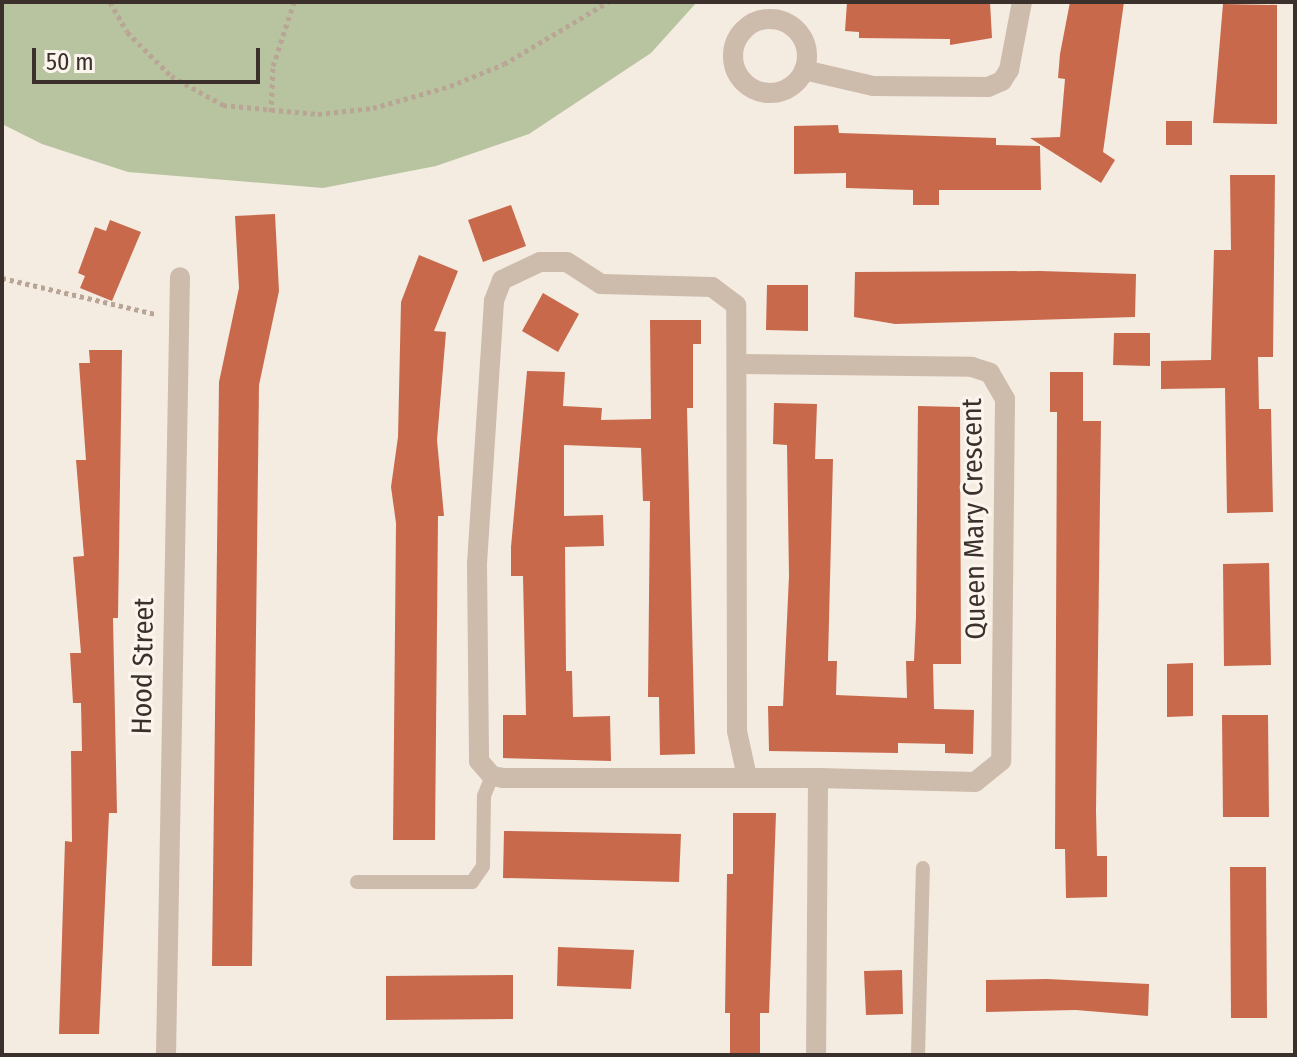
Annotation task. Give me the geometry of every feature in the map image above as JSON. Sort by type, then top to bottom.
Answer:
[{"type":"street","points":[[804,70],[873,86],[988,87],[1002,81],[1009,70],[1022,2]]},
{"type":"street","points":[[747,777],[737,731],[736,305],[712,287],[601,284],[553,259],[502,280],[496,289],[477,564],[476,746],[479,761],[492,776],[675,782],[747,777],[818,778],[816,1055]]},
{"type":"street","name":"Hood Street","points":[[166,1055],[176,317],[180,277]]},
{"type":"street","name":"Queen Mary Crescent","points":[[738,364],[972,367],[990,373],[1005,399],[1001,761],[975,782],[818,778]]},
{"type":"lane","points":[[357,882],[472,882],[483,866],[484,796],[492,776]]},
{"type":"lane","points":[[918,1055],[923,868]]},
{"type":"path","points":[[110,2],[127,32],[171,76],[223,105],[271,112],[373,108],[450,86],[504,64],[608,2]]},
{"type":"path","points":[[271,112],[273,66],[294,2]]},
{"type":"path","points":[[2,278],[176,317]]},
{"type":"green space","points":[[2,2],[697,2],[651,53],[529,134],[436,166],[323,188],[128,172],[42,144],[2,124]]},
{"type":"building","points":[[847,2],[990,2],[992,38],[950,45],[950,39],[859,38],[859,32],[845,31]]},
{"type":"building","points":[[1070,2],[1124,2],[1103,152],[1115,160],[1101,183],[1030,138],[1060,137],[1065,79],[1058,78]]},
{"type":"building","points":[[1223,4],[1277,5],[1277,124],[1213,123]]},
{"type":"building","points":[[1166,121],[1192,121],[1192,145],[1166,145]]},
{"type":"building","points":[[838,125],[839,133],[996,138],[996,145],[1040,146],[1041,190],[939,190],[939,205],[913,205],[913,190],[846,188],[846,173],[794,174],[794,126]]},
{"type":"building","points":[[1230,175],[1275,175],[1273,357],[1258,357],[1259,409],[1271,409],[1273,512],[1227,513],[1225,388],[1161,389],[1161,361],[1211,360],[1214,250],[1231,250]]},
{"type":"building","points":[[511,205],[526,246],[483,262],[468,220]]},
{"type":"building","points":[[275,214],[279,291],[259,385],[252,966],[212,966],[219,382],[239,288],[235,216]]},
{"type":"building","points":[[110,220],[141,232],[112,301],[80,288],[85,276],[78,273],[95,227],[106,231]]},
{"type":"building","points":[[419,255],[458,271],[434,331],[446,332],[437,440],[444,516],[438,516],[435,840],[393,840],[396,523],[391,487],[398,437],[401,302]]},
{"type":"building","points":[[855,272],[1136,274],[1135,317],[895,324],[854,317]]},
{"type":"building","points":[[767,285],[808,285],[808,331],[766,330]]},
{"type":"building","points":[[543,293],[579,314],[558,352],[522,331]]},
{"type":"building","points":[[650,320],[701,320],[701,344],[693,344],[693,408],[687,408],[695,754],[660,755],[659,697],[648,697],[650,501],[643,501],[641,448],[564,445],[564,516],[603,515],[604,546],[565,547],[566,671],[572,671],[573,717],[610,716],[611,761],[503,758],[503,715],[526,715],[523,576],[511,576],[511,547],[527,371],[565,372],[563,406],[602,408],[601,420],[651,419]]},
{"type":"building","points":[[1114,333],[1150,333],[1150,366],[1113,365]]},
{"type":"building","points":[[89,350],[122,350],[118,618],[113,618],[117,813],[109,813],[99,1034],[59,1034],[65,841],[72,842],[71,751],[82,751],[81,703],[73,703],[70,653],[81,653],[73,557],[84,556],[76,460],[86,460],[79,363],[90,363]]},
{"type":"building","points":[[1050,372],[1083,372],[1083,421],[1101,421],[1096,811],[1097,856],[1107,856],[1107,897],[1066,898],[1065,849],[1055,849],[1057,412],[1050,412]]},
{"type":"building","points":[[774,403],[817,404],[815,459],[833,459],[828,661],[837,661],[836,695],[907,698],[906,661],[914,661],[916,617],[918,406],[960,407],[961,664],[933,664],[934,709],[974,710],[973,754],[945,753],[945,744],[898,743],[898,753],[769,751],[768,706],[783,706],[789,576],[787,445],[773,444]]},
{"type":"building","points":[[1269,563],[1271,665],[1224,666],[1223,564]]},
{"type":"building","points":[[1193,663],[1193,716],[1167,717],[1167,664]]},
{"type":"building","points":[[1222,715],[1268,715],[1269,817],[1223,817]]},
{"type":"building","points":[[733,813],[776,813],[769,1013],[760,1013],[760,1053],[730,1053],[730,1013],[725,1013],[727,874],[733,874]]},
{"type":"building","points":[[504,831],[681,834],[679,882],[503,878]]},
{"type":"building","points":[[1230,867],[1266,867],[1267,1018],[1231,1018]]},
{"type":"building","points":[[558,947],[634,950],[631,989],[557,986]]},
{"type":"building","points":[[902,970],[903,1014],[866,1015],[864,971]]},
{"type":"building","points":[[513,975],[513,1019],[386,1020],[386,976]]},
{"type":"building","points":[[1047,979],[1149,984],[1148,1016],[1076,1010],[986,1012],[986,980]]}]
